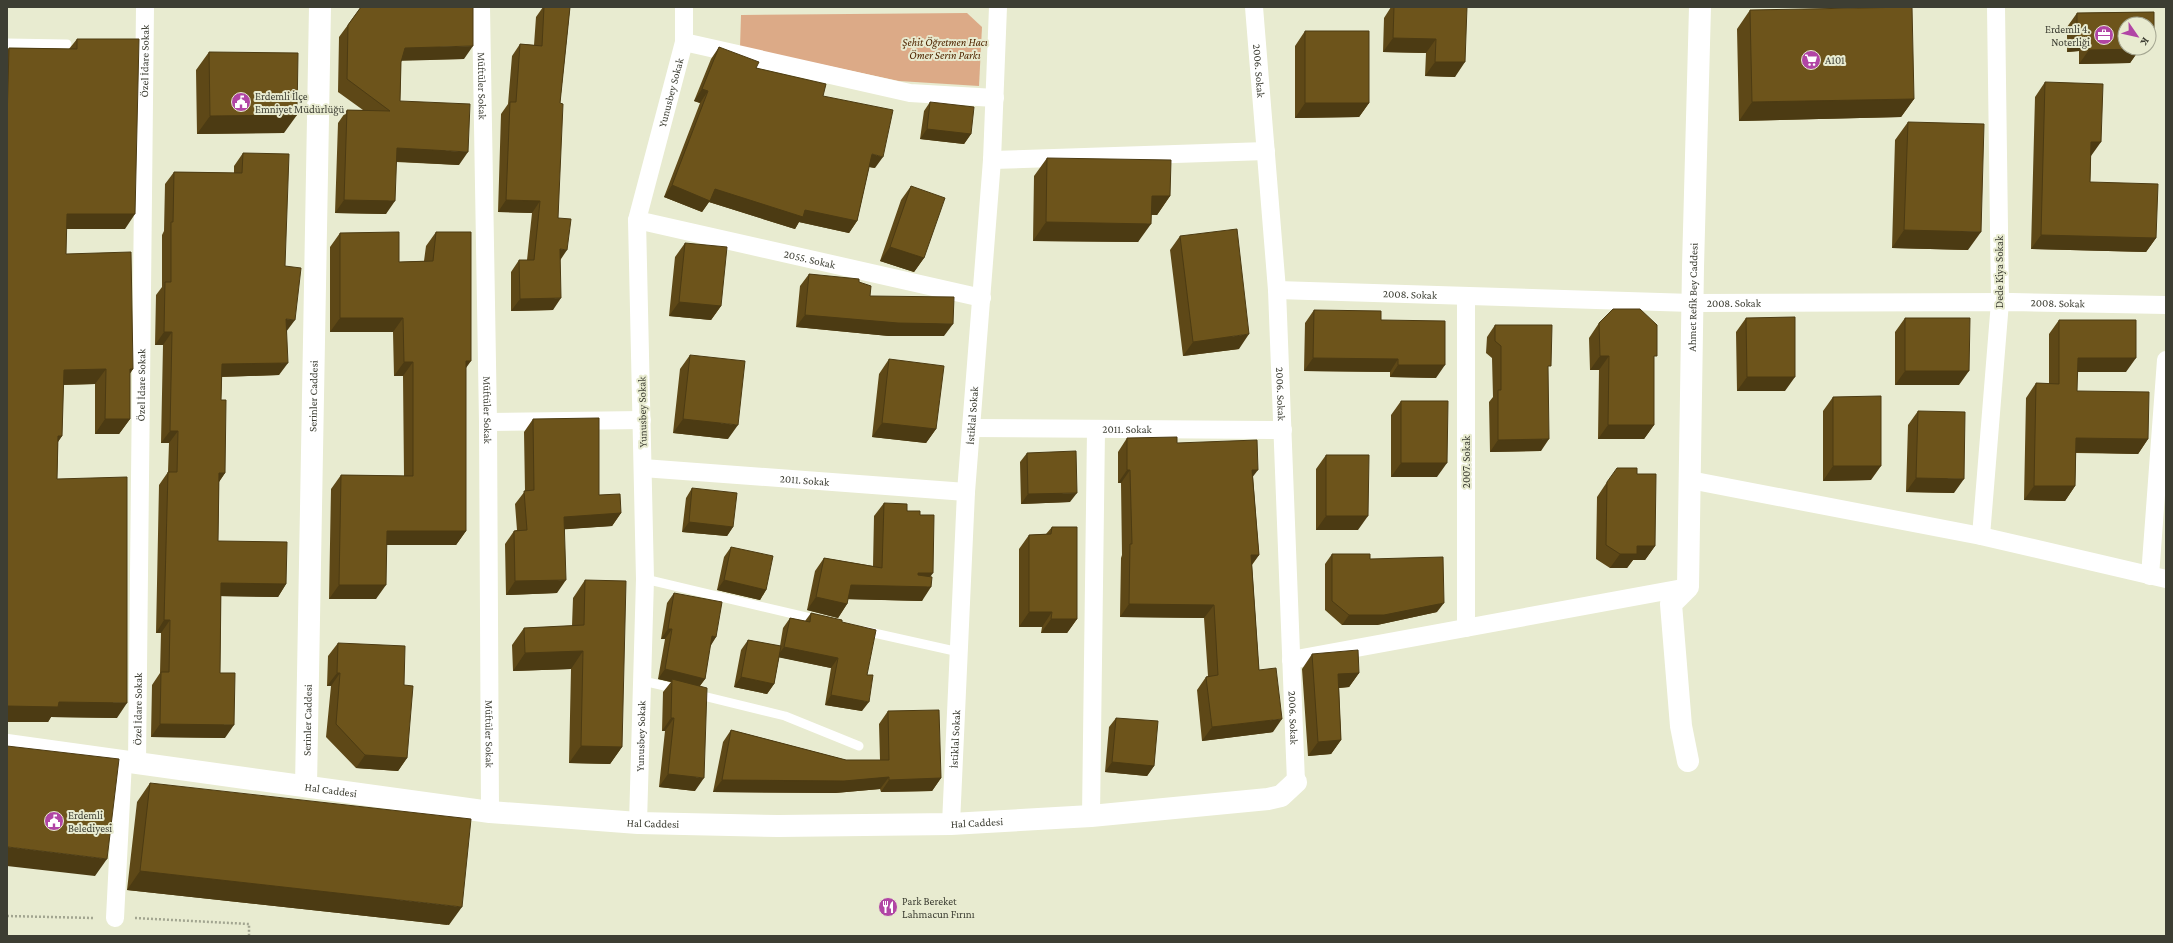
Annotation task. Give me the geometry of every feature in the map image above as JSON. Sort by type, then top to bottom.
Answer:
[{"type":"street","name":"Özel İdare Sokak","points":[[114,918],[130,762],[145,7]]},
{"type":"street","name":"Serinler Caddesi","points":[[306,786],[320,7]]},
{"type":"street","name":"Müftüler Sokak","points":[[481,7],[488,422],[490,812]]},
{"type":"street","name":"Yunusbey Sokak","points":[[638,823],[644,681],[645,579],[637,220],[684,42],[684,7]]},
{"type":"street","name":"İstiklal Sokak","points":[[951,824],[966,492],[992,160],[998,7]]},
{"type":"street","name":"2006. Sokak","points":[[1254,7],[1277,290],[1296,782]]},
{"type":"street","name":"Ahmet Refik Bey Caddesi","points":[[1688,588],[1692,303],[1700,7]]},
{"type":"street","name":"Dede Kiya Sokak","points":[[1981,536],[2000,302],[1996,7]]},
{"type":"street","points":[[684,42],[910,93],[995,98]]},
{"type":"street","points":[[992,160],[1266,151]]},
{"type":"street","name":"2055. Sokak","points":[[637,220],[982,298]]},
{"type":"street","name":"2008. Sokak","points":[[1277,290],[1692,303],[2000,302],[2166,306]]},
{"type":"street","name":"2007. Sokak","points":[[1466,296],[1466,628]]},
{"type":"street","points":[[1690,480],[1981,536],[2158,578],[2166,360]]},
{"type":"street","points":[[488,422],[642,420]]},
{"type":"street","name":"2011. Sokak","points":[[971,428],[1283,430]]},
{"type":"street","points":[[1091,816],[1096,430]]},
{"type":"street","name":"2011. Sokak","points":[[643,468],[966,492]]},
{"type":"street","points":[[1291,660],[1688,588]]},
{"type":"street","points":[[1688,588],[1671,604],[1682,726],[1688,761]]},
{"type":"street","name":"Hal Caddesi","points":[[7,745],[490,812],[638,823],[778,826],[951,824],[1091,816],[1268,799],[1282,796],[1296,782]]},
{"type":"lane","points":[[7,43],[67,44]]},
{"type":"lane","points":[[645,579],[828,622]]},
{"type":"lane","points":[[859,629],[959,652]]},
{"type":"lane","points":[[644,681],[785,716],[859,746]]},
{"type":"green space","name":"Şehit Öğretmen Hacı Ömer Serin Parkı","points":[[967,13],[982,27],[979,86],[899,81],[740,47],[741,15]]},
{"type":"building","points":[[361,7],[473,7],[473,46],[405,48],[401,62],[400,101],[470,104],[468,152],[397,148],[395,201],[344,200],[347,110],[390,111],[347,79],[348,25]]},
{"type":"building","points":[[544,7],[570,7],[560,103],[563,104],[558,218],[571,219],[567,250],[560,249],[561,298],[520,299],[519,260],[534,260],[540,201],[506,200],[510,102],[516,102],[520,44],[542,46]]},
{"type":"building","points":[[1394,7],[1467,7],[1465,62],[1435,62],[1436,39],[1393,38]]},
{"type":"building","points":[[1912,7],[1914,99],[1752,102],[1750,10]]},
{"type":"building","points":[[2154,12],[2154,16],[2117,16],[2117,49],[2089,50],[2089,37],[2077,37],[2077,13]]},
{"type":"building","points":[[1305,31],[1369,31],[1369,103],[1305,103]]},
{"type":"building","points":[[77,39],[139,39],[135,214],[67,214],[66,254],[131,252],[133,369],[130,369],[130,419],[105,419],[106,369],[64,370],[62,436],[58,436],[57,479],[127,477],[127,703],[59,702],[58,707],[7,706],[7,121],[9,48],[77,49]]},
{"type":"building","points":[[719,47],[759,62],[756,68],[826,84],[823,96],[893,110],[883,157],[872,154],[857,221],[805,210],[803,217],[715,189],[710,201],[672,185],[708,91],[702,89]]},
{"type":"building","name":"Erdemli İlçe Emniyet Müdürlüğü","points":[[209,52],[298,53],[297,115],[210,116]]},
{"type":"building","points":[[2045,82],[2103,84],[2101,142],[2091,142],[2090,182],[2158,184],[2156,238],[2041,235]]},
{"type":"building","points":[[930,102],[974,107],[971,134],[927,129]]},
{"type":"building","points":[[1908,122],[1984,124],[1981,232],[1904,230]]},
{"type":"building","points":[[243,153],[289,154],[285,266],[301,268],[295,320],[286,319],[288,363],[222,364],[221,400],[226,400],[225,473],[219,473],[218,541],[287,542],[286,584],[221,583],[220,673],[235,673],[234,725],[160,724],[161,672],[169,672],[170,620],[164,620],[168,472],[177,472],[178,431],[170,431],[172,332],[164,332],[165,282],[171,282],[171,222],[173,222],[174,172],[242,173]]},
{"type":"building","points":[[1047,158],[1171,160],[1170,196],[1152,196],[1151,224],[1046,222]]},
{"type":"building","points":[[911,186],[945,198],[924,258],[890,247]]},
{"type":"building","points":[[1237,229],[1249,334],[1193,342],[1180,236]]},
{"type":"building","points":[[399,232],[399,262],[433,261],[436,232],[471,232],[471,361],[466,361],[466,531],[387,531],[386,585],[339,585],[341,475],[413,476],[413,362],[404,362],[403,318],[340,318],[340,233]]},
{"type":"building","points":[[685,243],[727,247],[721,306],[679,302]]},
{"type":"building","points":[[809,274],[859,279],[859,282],[871,286],[870,296],[954,297],[953,324],[898,323],[805,315]]},
{"type":"building","points":[[1613,309],[1640,309],[1657,325],[1657,356],[1654,356],[1654,425],[1608,425],[1609,356],[1600,356],[1599,323]]},
{"type":"building","points":[[1314,310],[1381,311],[1381,320],[1445,321],[1445,365],[1398,365],[1398,359],[1313,358]]},
{"type":"building","points":[[1795,317],[1795,377],[1747,377],[1746,318]]},
{"type":"building","points":[[1905,318],[1970,318],[1969,371],[1905,371]]},
{"type":"building","points":[[2059,320],[2136,320],[2136,358],[2078,358],[2077,391],[2149,392],[2148,439],[2076,438],[2075,486],[2034,486],[2036,383],[2059,384]]},
{"type":"building","points":[[1495,325],[1552,325],[1551,366],[1548,366],[1549,439],[1498,440],[1498,390],[1501,390],[1501,346],[1495,341]]},
{"type":"building","points":[[690,355],[745,361],[738,425],[683,419]]},
{"type":"building","points":[[889,359],[944,366],[936,429],[882,423]]},
{"type":"building","points":[[1881,396],[1881,466],[1833,466],[1833,397]]},
{"type":"building","points":[[1401,401],[1448,401],[1447,463],[1401,463]]},
{"type":"building","points":[[1918,411],[1965,412],[1964,479],[1916,478]]},
{"type":"building","points":[[599,418],[599,495],[620,494],[621,513],[564,517],[566,580],[515,581],[514,531],[527,530],[524,491],[534,490],[533,419]]},
{"type":"building","points":[[1177,437],[1177,443],[1257,440],[1258,470],[1252,470],[1259,555],[1251,555],[1259,670],[1276,668],[1282,719],[1212,727],[1206,677],[1218,675],[1214,605],[1129,604],[1130,544],[1132,544],[1130,470],[1127,470],[1127,438]]},
{"type":"building","points":[[1076,451],[1077,493],[1028,494],[1027,453]]},
{"type":"building","points":[[1326,455],[1369,455],[1368,516],[1326,516]]},
{"type":"building","points":[[1617,468],[1637,468],[1637,474],[1656,474],[1655,546],[1637,546],[1637,554],[1620,554],[1606,545],[1607,482]]},
{"type":"building","points":[[692,488],[737,493],[733,527],[689,522]]},
{"type":"building","points":[[884,503],[907,504],[907,511],[920,511],[920,515],[934,515],[933,573],[918,573],[918,575],[932,577],[931,587],[851,585],[847,604],[816,597],[824,558],[882,568]]},
{"type":"building","points":[[1052,527],[1077,527],[1077,619],[1051,619],[1052,612],[1029,612],[1029,535],[1051,534]]},
{"type":"building","points":[[731,547],[773,556],[766,590],[724,580]]},
{"type":"building","points":[[1332,554],[1370,554],[1370,559],[1443,557],[1444,603],[1384,615],[1349,615],[1332,601]]},
{"type":"building","points":[[585,580],[626,581],[622,747],[581,746],[583,651],[525,653],[524,628],[584,625]]},
{"type":"building","points":[[674,593],[722,602],[716,637],[712,636],[705,679],[665,669],[672,629],[668,629]]},
{"type":"building","points":[[811,613],[876,630],[867,675],[873,675],[869,702],[831,695],[838,658],[784,647],[790,618],[810,622]]},
{"type":"building","points":[[748,640],[781,646],[774,684],[741,677]]},
{"type":"building","points":[[338,643],[405,646],[404,685],[413,686],[407,758],[365,755],[336,724],[340,673],[337,673]]},
{"type":"building","points":[[1358,650],[1359,673],[1338,674],[1341,740],[1318,742],[1312,654]]},
{"type":"building","points":[[672,679],[707,688],[704,778],[668,774],[674,718],[671,718]]},
{"type":"building","points":[[939,710],[941,778],[889,780],[889,777],[844,781],[722,780],[731,730],[846,760],[889,760],[888,711]]},
{"type":"building","points":[[1116,718],[1158,721],[1154,766],[1112,762]]},
{"type":"building","name":"Erdemli Belediyesi","points":[[7,746],[119,759],[107,859],[8,847],[7,857]]},
{"type":"building","points":[[150,783],[471,819],[462,907],[140,871]]},
{"type":"place","name":"Erdemli 4. Noterliği","points":[[2104,35]]},
{"type":"place","name":"A101","points":[[1811,60]]},
{"type":"place","name":"Erdemli İlçe Emniyet Müdürlüğü","points":[[241,102]]},
{"type":"place","name":"Erdemli Belediyesi","points":[[54,821]]},
{"type":"place","name":"Park Bereket Lahmacun Fırını","points":[[888,907]]}]
